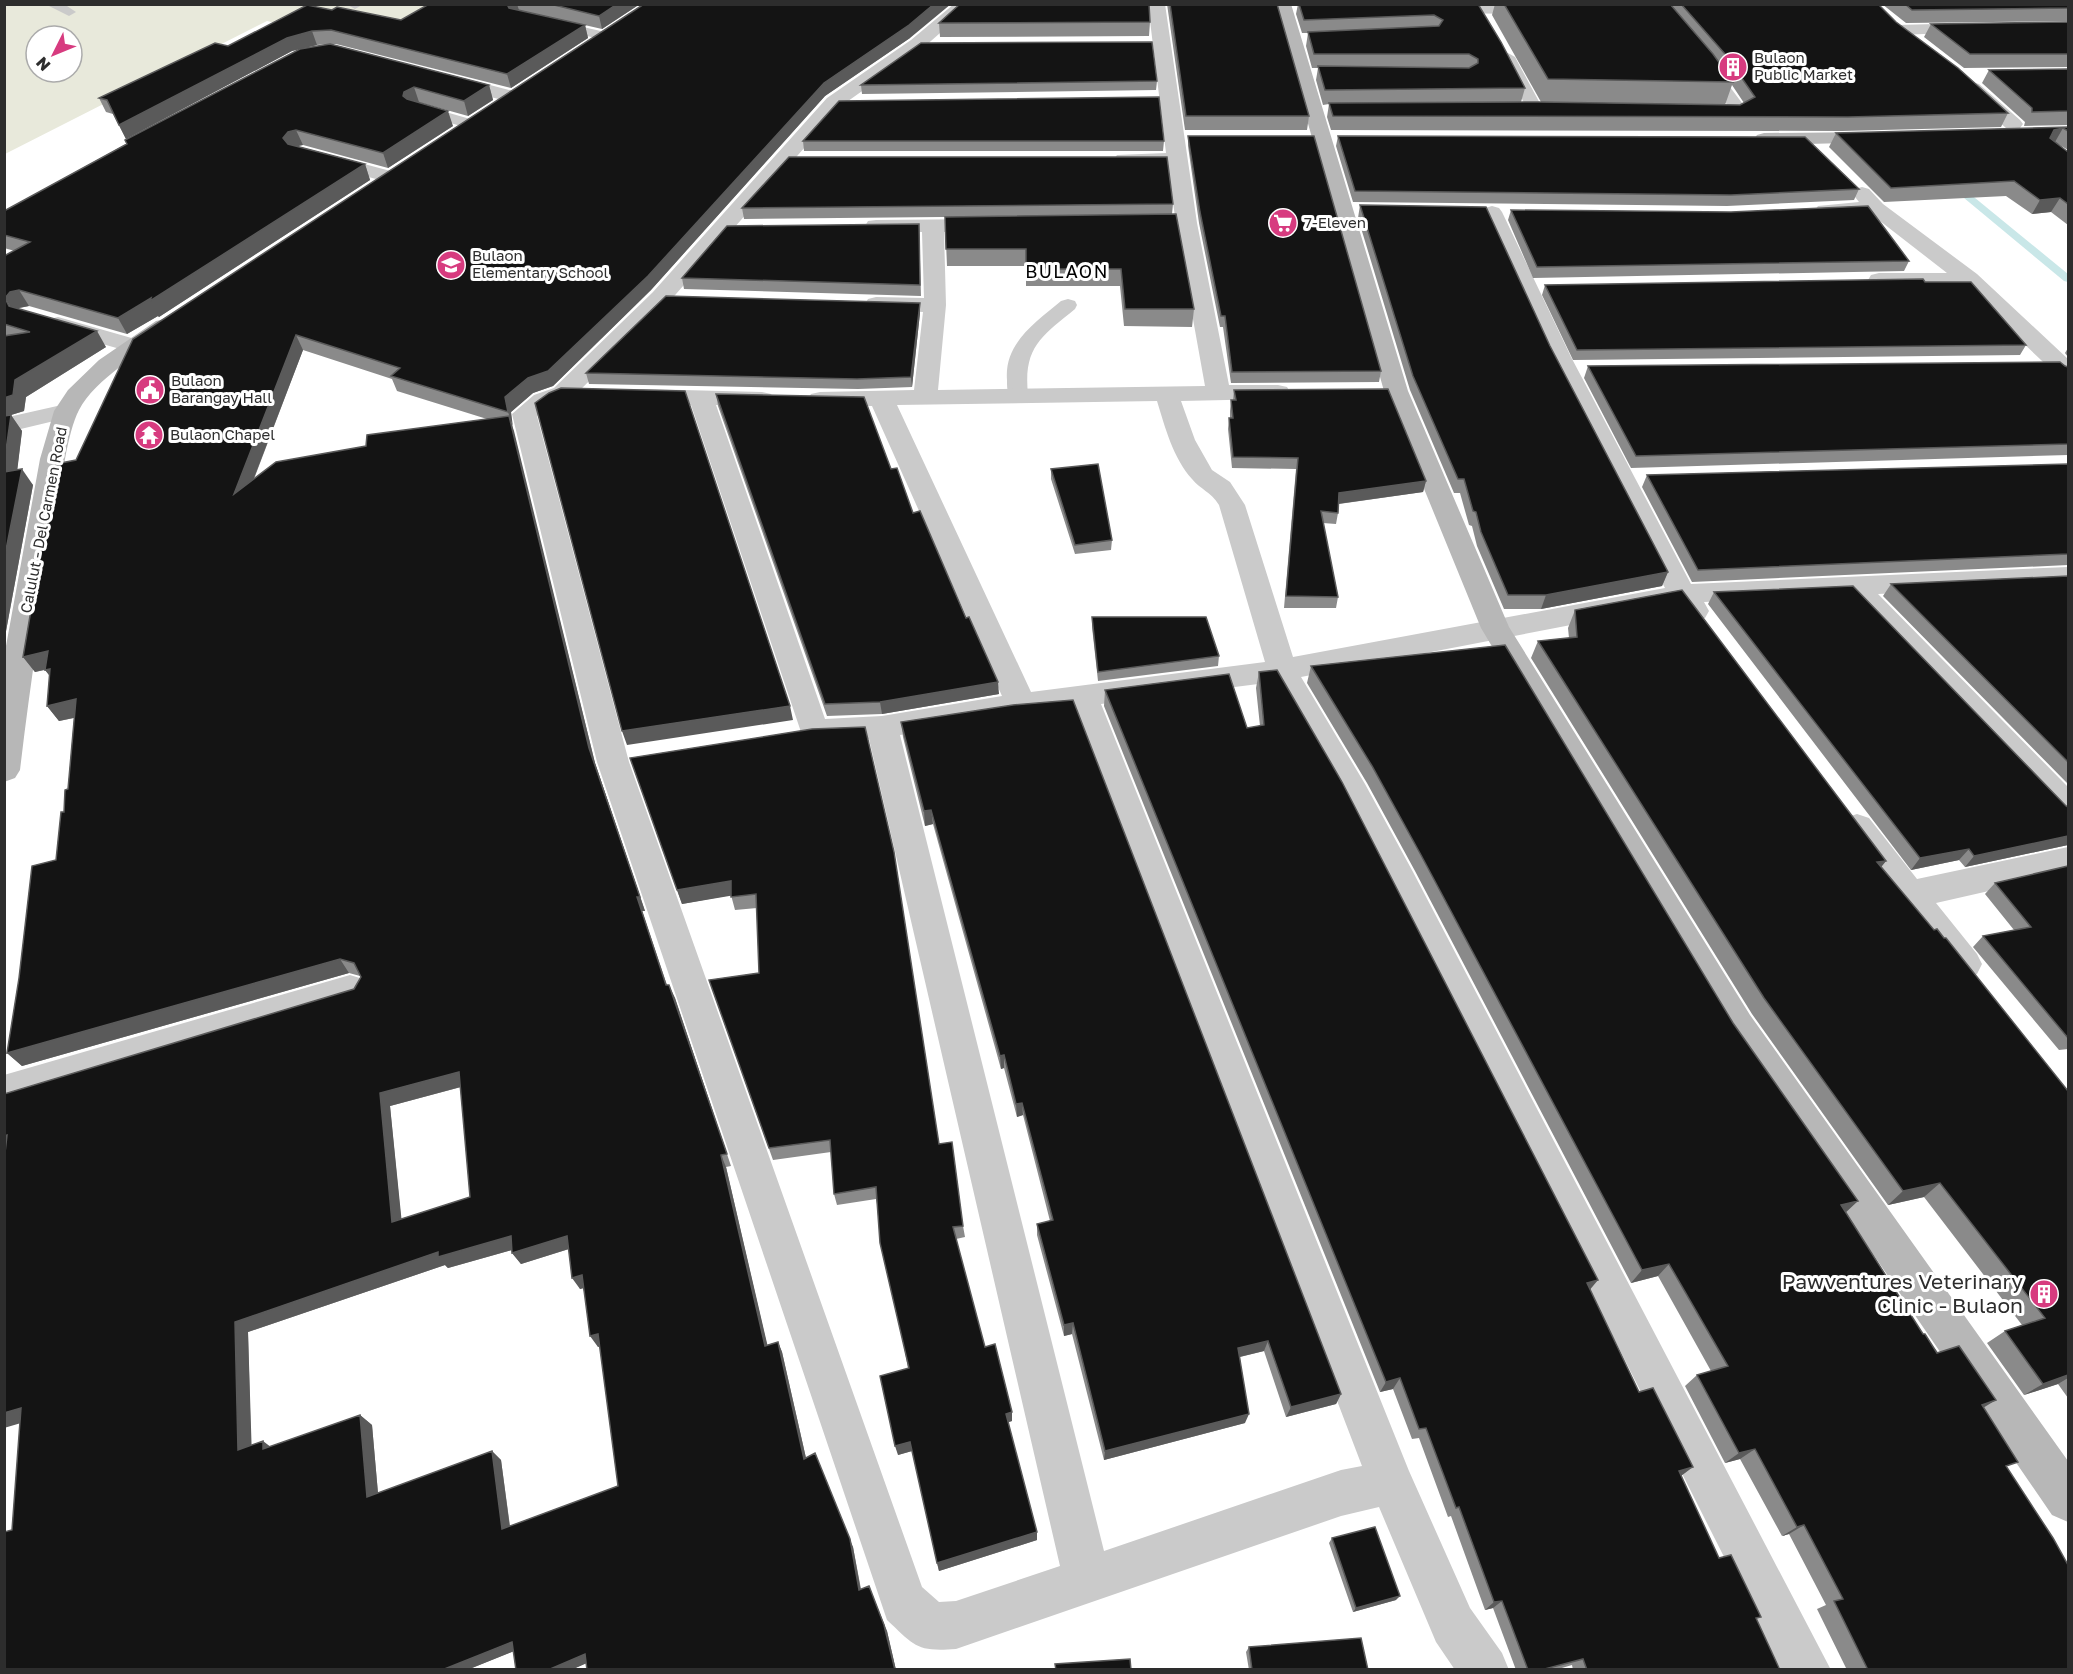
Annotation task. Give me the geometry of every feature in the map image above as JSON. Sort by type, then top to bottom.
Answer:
[{"type":"street","points":[[965,4],[929,44],[834,102],[795,159],[673,298],[563,393],[543,400],[524,414],[625,760],[904,1603],[930,1627],[956,1625],[1341,1493],[1391,1482]]},
{"type":"street","points":[[1156,4],[1154,43],[1170,98],[1186,223],[1218,392]]},
{"type":"street","points":[[1287,7],[1300,40],[1321,110],[1311,138]]},
{"type":"street","points":[[1883,17],[1924,50]]},
{"type":"street","points":[[1898,30],[1988,28]]},
{"type":"street","points":[[581,55],[619,30]]},
{"type":"street","points":[[1981,76],[1959,76],[2007,129],[2035,133]]},
{"type":"street","points":[[435,77],[523,91],[446,141]]},
{"type":"street","points":[[1147,98],[1170,98]]},
{"type":"street","points":[[834,102],[868,101]]},
{"type":"street","points":[[1104,159],[1175,148],[1197,138]]},
{"type":"street","points":[[1311,138],[1346,138]]},
{"type":"street","points":[[1311,138],[1355,210],[1384,391],[1495,628],[1737,1026],[2068,1499]]},
{"type":"street","points":[[1747,139],[1898,138]]},
{"type":"street","points":[[1807,139],[1876,208],[1969,279],[2064,368]]},
{"type":"street","points":[[302,153],[400,171],[362,196]]},
{"type":"street","points":[[1807,211],[1876,208]]},
{"type":"street","points":[[1493,212],[1535,287],[1632,477],[1682,594],[1711,632]]},
{"type":"street","points":[[1117,224],[1186,223]]},
{"type":"street","points":[[851,227],[1014,225]]},
{"type":"street","points":[[925,398],[935,305],[933,226]]},
{"type":"street","points":[[1864,281],[1969,279]]},
{"type":"street","points":[[852,303],[935,305]]},
{"type":"street","name":"Calulut - Del Carmen Road","points":[[4,771],[9,716],[52,459],[66,411],[76,394],[88,382],[134,346],[183,313]]},
{"type":"street","points":[[39,318],[134,346]]},
{"type":"street","points":[[2024,365],[2064,368]]},
{"type":"street","points":[[563,393],[701,398],[882,400],[1018,394],[1167,395],[1218,392],[1301,392]]},
{"type":"street","points":[[1167,395],[1182,440],[1202,475],[1221,488],[1233,506],[1281,670],[1354,793],[1401,882],[1807,1670]]},
{"type":"street","points":[[701,398],[802,732],[882,727],[1021,704],[1281,670],[1682,594],[1853,585],[2062,581]]},
{"type":"street","points":[[882,400],[1021,704]]},
{"type":"street","points":[[4,426],[66,411]]},
{"type":"street","points":[[1853,585],[2068,807]]},
{"type":"street","points":[[1083,697],[1391,1482],[1453,1625],[1485,1670]]},
{"type":"street","points":[[882,727],[1087,1580]]},
{"type":"street","points":[[1837,801],[1908,895],[1981,985]]},
{"type":"street","points":[[1908,895],[2068,860]]},
{"type":"street","points":[[4,1092],[350,990]]},
{"type":"lane","points":[[52,4],[69,12]]},
{"type":"lane","points":[[1433,9],[1548,10]]},
{"type":"lane","points":[[1479,10],[1490,28]]},
{"type":"lane","points":[[539,21],[619,30]]},
{"type":"lane","points":[[1501,46],[1541,109],[1514,109]]},
{"type":"lane","points":[[1692,111],[1739,110],[1698,56]]},
{"type":"lane","points":[[418,110],[471,124]]},
{"type":"lane","points":[[1018,394],[1014,372],[1021,349],[1032,335],[1068,305]]},
{"type":"shaded area","points":[[5,5],[449,5],[378,45],[267,21],[5,154]]},
{"type":"building","points":[[429,4],[507,4],[509,8],[585,25],[507,74],[331,30],[312,31],[287,38],[119,125],[107,100],[99,98],[215,43],[228,46],[307,5],[332,10],[337,7],[401,20]]},
{"type":"building","points":[[550,4],[617,4],[599,16]]},
{"type":"building","points":[[644,4],[934,4],[909,25],[824,83],[648,276],[548,371],[528,378],[505,397],[508,412],[391,376],[400,368],[296,335],[234,494],[276,462],[366,446],[367,435],[509,416],[589,748],[640,897],[637,897],[666,985],[669,985],[727,1154],[721,1155],[765,1346],[778,1342],[804,1459],[815,1453],[850,1539],[859,1590],[869,1586],[884,1625],[895,1670],[587,1670],[585,1654],[548,1670],[516,1670],[512,1642],[442,1670],[4,1670],[4,1532],[12,1530],[21,1408],[4,1413],[4,1162],[7,1135],[4,1136],[4,1094],[354,989],[361,977],[354,963],[340,959],[7,1053],[19,978],[32,866],[56,860],[61,812],[64,812],[65,790],[68,789],[76,699],[47,706],[50,669],[45,670],[48,651],[23,657],[56,464],[76,460],[133,339]],"holes":[[[459,1072],[470,1197],[392,1222],[380,1093]],[[511,1236],[512,1253],[567,1236],[572,1278],[582,1275],[590,1336],[598,1334],[618,1486],[502,1529],[492,1451],[367,1497],[360,1415],[263,1449],[263,1441],[238,1450],[235,1322],[438,1252],[438,1257]]]},
{"type":"building","points":[[960,4],[1149,4],[1150,22],[939,23]]},
{"type":"building","points":[[1170,4],[1277,4],[1309,116],[1186,116]]},
{"type":"building","points":[[1299,4],[1478,4],[1525,88],[1325,90],[1318,66],[1469,68],[1478,63],[1478,59],[1469,54],[1314,54],[1308,32],[1439,26],[1443,20],[1434,15],[1304,20]]},
{"type":"building","points":[[1504,4],[1670,4],[1713,54],[1733,82],[1548,79]]},
{"type":"building","points":[[1681,4],[1878,4],[1896,22],[1958,68],[2008,113],[1848,117],[1333,116],[1329,103],[1539,102],[1740,105],[1755,97],[1725,54]]},
{"type":"building","points":[[1905,4],[2068,4],[2068,8],[1912,10]]},
{"type":"building","points":[[2068,22],[2068,54],[1970,54],[1931,24]]},
{"type":"building","points":[[1152,42],[1157,81],[861,85],[921,43]]},
{"type":"building","points":[[330,44],[489,85],[464,101],[414,87],[404,92],[403,96],[407,99],[448,111],[383,153],[296,130],[288,132],[283,138],[288,144],[365,164],[150,301],[151,298],[118,318],[19,290],[10,292],[5,298],[9,306],[97,331],[15,380],[13,395],[4,398],[4,336],[30,332],[4,324],[4,256],[30,242],[4,235],[4,211],[127,144],[125,140],[300,49]]},
{"type":"building","points":[[2068,69],[2068,111],[2032,112],[2032,108],[1989,70]]},
{"type":"building","points":[[1159,97],[1164,141],[803,141],[839,101]]},
{"type":"building","points":[[2068,127],[2068,131],[2063,128],[2054,130],[2050,138],[2068,152],[2068,204],[2060,198],[2040,200],[2014,181],[1891,188],[1836,133]]},
{"type":"building","points":[[1188,136],[1314,136],[1381,371],[1232,372],[1225,316],[1221,316],[1200,212]]},
{"type":"building","points":[[1338,136],[1805,137],[1859,189],[1731,195],[1355,191]]},
{"type":"building","points":[[789,157],[1167,157],[1173,204],[742,208]]},
{"type":"building","points":[[1360,205],[1486,207],[1550,346],[1668,572],[1546,595],[1508,595],[1481,532],[1476,512],[1473,511],[1464,479],[1458,479],[1413,376]]},
{"type":"building","points":[[1868,206],[1909,261],[1537,267],[1511,210],[1731,212]]},
{"type":"building","points":[[1176,214],[1194,309],[1125,309],[1121,269],[1026,269],[1026,249],[946,249],[945,217]]},
{"type":"building","points":[[919,224],[920,285],[682,278],[727,226]]},
{"type":"building","points":[[1923,279],[1925,282],[1971,282],[2026,345],[1577,350],[1545,285]]},
{"type":"building","points":[[666,296],[920,303],[911,377],[857,379],[586,373]]},
{"type":"building","points":[[2060,362],[2068,367],[2068,444],[1636,456],[1588,366]]},
{"type":"building","points":[[561,388],[685,391],[790,706],[622,731],[535,403]]},
{"type":"building","points":[[1388,389],[1426,481],[1339,493],[1338,513],[1321,511],[1338,597],[1286,596],[1298,458],[1233,457],[1229,418],[1233,418],[1231,400],[1236,400],[1234,390]]},
{"type":"building","points":[[716,394],[864,397],[891,469],[897,468],[913,513],[920,511],[966,618],[969,617],[998,682],[880,702],[825,704]]},
{"type":"building","points":[[11,415],[4,464],[4,416]]},
{"type":"building","points":[[1098,464],[1112,540],[1075,545],[1051,469]]},
{"type":"building","points":[[2068,464],[2068,554],[1698,570],[1647,475]]},
{"type":"building","points":[[22,469],[4,560],[4,472]]},
{"type":"building","points":[[2068,576],[2068,762],[1891,584]]},
{"type":"building","points":[[1853,586],[2068,807],[2068,836],[1974,856],[1969,849],[1920,858],[1714,592]]},
{"type":"building","points":[[1682,590],[1886,861],[1877,862],[1934,930],[1937,929],[1946,938],[2068,1091],[2068,1375],[2043,1384],[2005,1331],[2045,1318],[1940,1183],[1903,1191],[1764,998],[1538,641],[1577,637],[1575,610]]},
{"type":"building","points":[[1092,617],[1206,617],[1219,656],[1098,672]]},
{"type":"building","points":[[1505,645],[1733,1023],[1858,1201],[1841,1205],[1923,1334],[1937,1353],[1959,1346],[1996,1400],[1982,1405],[2018,1462],[2006,1466],[2068,1565],[2068,1670],[1868,1670],[1834,1601],[1843,1599],[1804,1525],[1797,1527],[1755,1449],[1739,1453],[1697,1375],[1728,1366],[1669,1264],[1642,1270],[1421,855],[1372,766],[1311,666]]},
{"type":"building","points":[[1277,670],[1342,782],[1598,1280],[1587,1283],[1639,1392],[1653,1388],[1693,1467],[1679,1471],[1719,1558],[1731,1555],[1761,1617],[1756,1618],[1780,1670],[1587,1670],[1583,1659],[1541,1670],[1528,1670],[1502,1601],[1494,1602],[1459,1507],[1456,1508],[1426,1428],[1419,1429],[1400,1378],[1386,1382],[1105,690],[1229,674],[1247,728],[1264,725],[1259,672]]},
{"type":"building","points":[[1073,700],[1341,1394],[1291,1407],[1268,1341],[1238,1348],[1249,1414],[1105,1451],[1073,1323],[1064,1325],[1037,1224],[1053,1220],[1022,1103],[1016,1104],[1004,1055],[1000,1056],[931,810],[924,811],[901,722],[1013,705]]},
{"type":"building","points":[[865,727],[894,852],[939,1144],[952,1142],[963,1226],[953,1227],[985,1347],[995,1344],[1012,1412],[1006,1414],[1037,1532],[937,1563],[910,1442],[895,1446],[880,1376],[909,1368],[880,1243],[876,1187],[834,1194],[830,1140],[769,1148],[709,980],[759,973],[756,894],[731,897],[731,881],[677,890],[630,758],[812,729]]},
{"type":"building","points":[[2068,866],[2068,1038],[1983,936],[2031,927],[1995,883]]},
{"type":"building","points":[[1375,1527],[1400,1596],[1356,1608],[1332,1538]]},
{"type":"building","points":[[1361,1638],[1368,1670],[1252,1670],[1249,1647]]},
{"type":"building","points":[[1130,1659],[1131,1670],[1056,1670],[1055,1664]]},
{"type":"waterway","points":[[1955,186],[2068,279]]},
{"type":"place","name":"Bulaon Public Market","points":[[1733,67]]},
{"type":"place","name":"7-Eleven","points":[[1283,223]]},
{"type":"place","name":"Bulaon Elementary School","points":[[451,265]]},
{"type":"place","name":"Bulaon Barangay Hall","points":[[150,390]]},
{"type":"place","name":"Bulaon Chapel","points":[[149,435]]},
{"type":"place","name":"Pawventures Veterinary Clinic - Bulaon","points":[[2044,1294]]},
{"type":"district","name":"BULAON","points":[[1067,272]]}]
